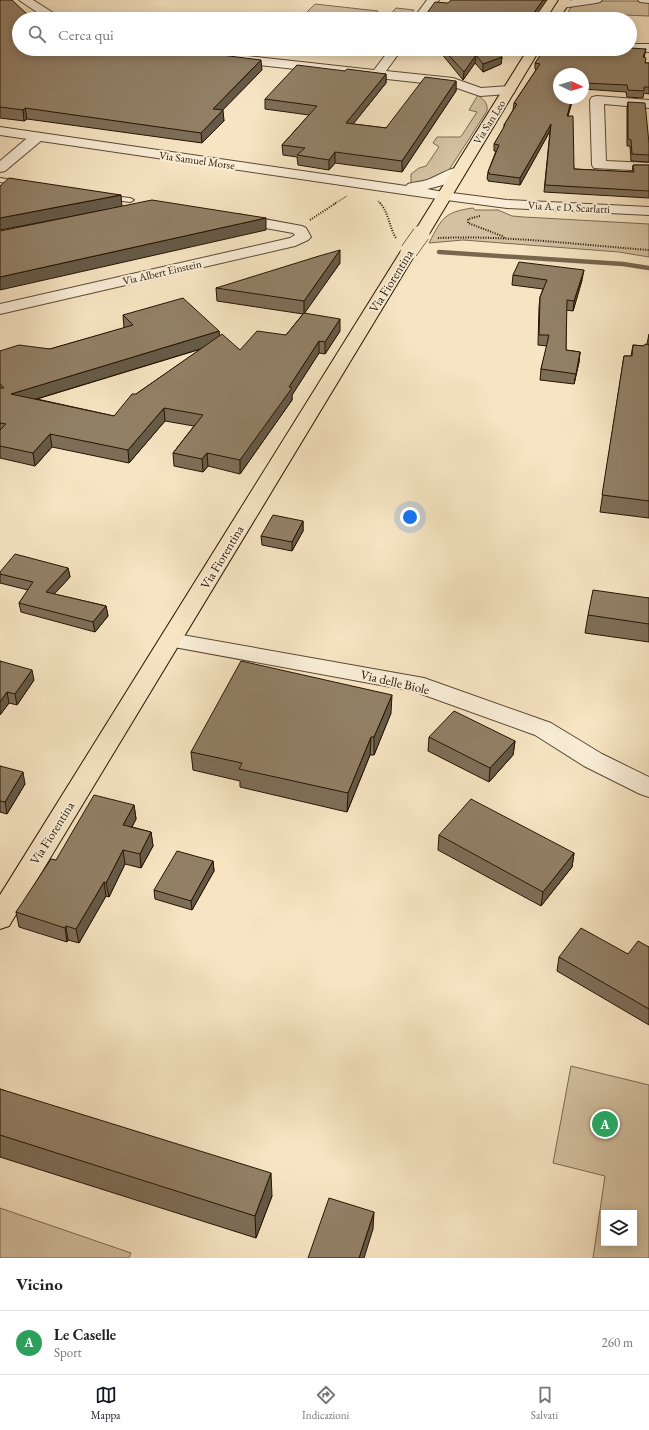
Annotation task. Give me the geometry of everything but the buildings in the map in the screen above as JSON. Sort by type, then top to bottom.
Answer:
[{"type":"main road","points":[[557,12],[563,3]]},
{"type":"main road","name":"Via San Leo","points":[[444,196],[530,56]]},
{"type":"main road","name":"Via Fiorentina","points":[[0,918],[444,196]]},
{"type":"street","points":[[25,0],[43,12]]},
{"type":"street","points":[[39,0],[48,12]]},
{"type":"street","points":[[424,12],[433,0]]},
{"type":"street","points":[[563,3],[596,0]]},
{"type":"street","points":[[637,48],[649,48]]},
{"type":"street","points":[[216,56],[378,73],[453,82],[483,88],[508,90]]},
{"type":"street","points":[[378,73],[391,56]]},
{"type":"street","points":[[483,88],[520,72]]},
{"type":"street","points":[[483,88],[489,100],[497,110]]},
{"type":"street","points":[[649,104],[597,100],[599,165],[649,167]]},
{"type":"street","name":"Via Samuel Morse","points":[[0,130],[37,137],[444,196]]},
{"type":"street","points":[[0,168],[37,137]]},
{"type":"street","name":"Via Samuel Morse","points":[[394,189],[427,186],[442,181],[458,172]]},
{"type":"street","name":"Via A. e D. Scarlatti","points":[[458,172],[460,184],[466,191],[490,201]]},
{"type":"street","name":"Via Samuel Morse","points":[[394,189],[418,202],[431,217]]},
{"type":"street","name":"Via A. e D. Scarlatti","points":[[444,196],[507,204],[649,212]]},
{"type":"street","name":"Via A. e D. Scarlatti","points":[[431,217],[456,207],[490,201]]},
{"type":"street","points":[[126,206],[145,208]]},
{"type":"street","points":[[224,217],[292,228]]},
{"type":"street","name":"Via Albert Einstein","points":[[0,309],[295,241],[303,237],[301,231],[292,228]]},
{"type":"street","name":"Via delle Biole","points":[[171,640],[416,684],[543,730],[593,760],[649,788]]},
{"type":"lane","points":[[590,170],[623,171],[622,166]]},
{"type":"lane","points":[[0,180],[31,185]]},
{"type":"lane","points":[[100,196],[126,206]]},
{"type":"path","points":[[292,228],[365,185]]},
{"type":"path","points":[[372,199],[384,207],[395,238],[416,241],[458,237],[505,239],[649,250]]},
{"type":"path","points":[[482,215],[468,219],[468,223],[502,236],[505,239]]},
{"type":"shaded area","points":[[599,1],[649,1],[649,16],[637,16],[637,12],[568,12],[571,7]]},
{"type":"shaded area","points":[[315,4],[378,11],[377,12],[307,12]]},
{"type":"shaded area","points":[[396,8],[414,10],[412,12],[392,12]]},
{"type":"shaded area","points":[[478,95],[485,102],[487,111],[447,173],[438,178],[411,185],[411,174],[419,168],[426,166],[439,147],[433,143],[437,137],[460,137],[462,135],[477,112],[469,110]]},
{"type":"shaded area","points":[[473,208],[475,210],[498,210],[512,216],[649,224],[649,257],[619,252],[463,240],[429,243],[441,222],[450,214]]},
{"type":"shaded area","points":[[571,1066],[649,1085],[649,1258],[593,1258],[605,1176],[553,1163]]},
{"type":"shaded area","points":[[0,1208],[131,1253],[129,1258],[0,1258]]},
{"type":"waterway","points":[[439,252],[623,264],[649,268]]},
{"type":"place","name":"Le Caselle","points":[[605,1124]]}]
